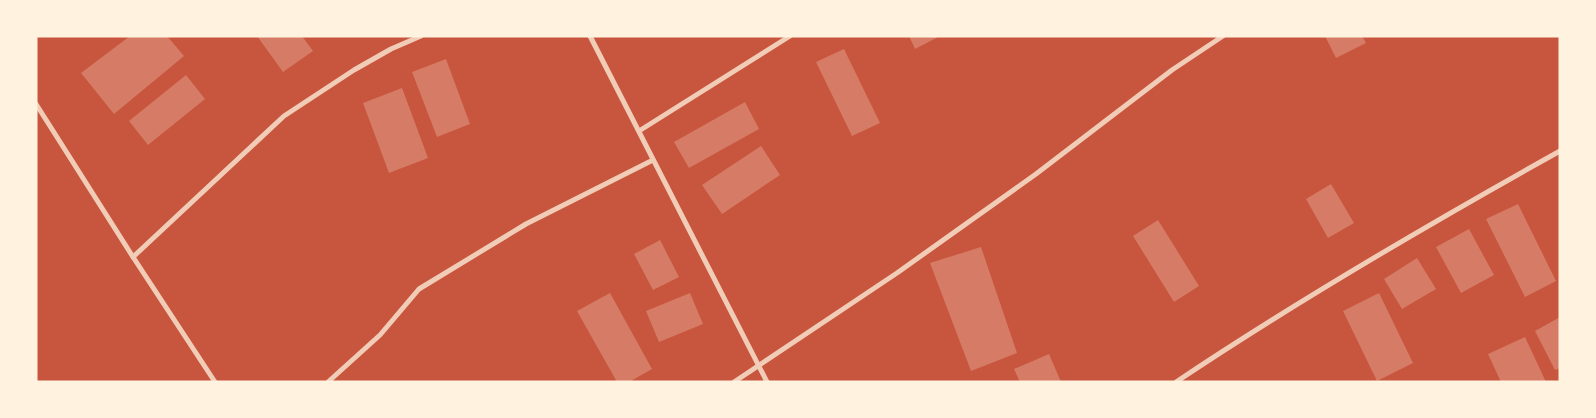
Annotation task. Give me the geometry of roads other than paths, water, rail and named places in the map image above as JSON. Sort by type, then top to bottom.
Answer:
[{"type":"street","points":[[133,256],[284,116],[354,70],[391,49],[422,36]]},
{"type":"street","points":[[590,36],[767,382]]},
{"type":"street","points":[[639,131],[790,36]]},
{"type":"street","points":[[734,382],[897,273],[1036,174],[1172,70],[1223,36]]},
{"type":"street","points":[[36,104],[215,382]]},
{"type":"street","points":[[1176,382],[1256,328],[1440,218],[1560,151]]},
{"type":"street","points":[[328,382],[380,335],[419,289],[526,224],[653,160]]}]
